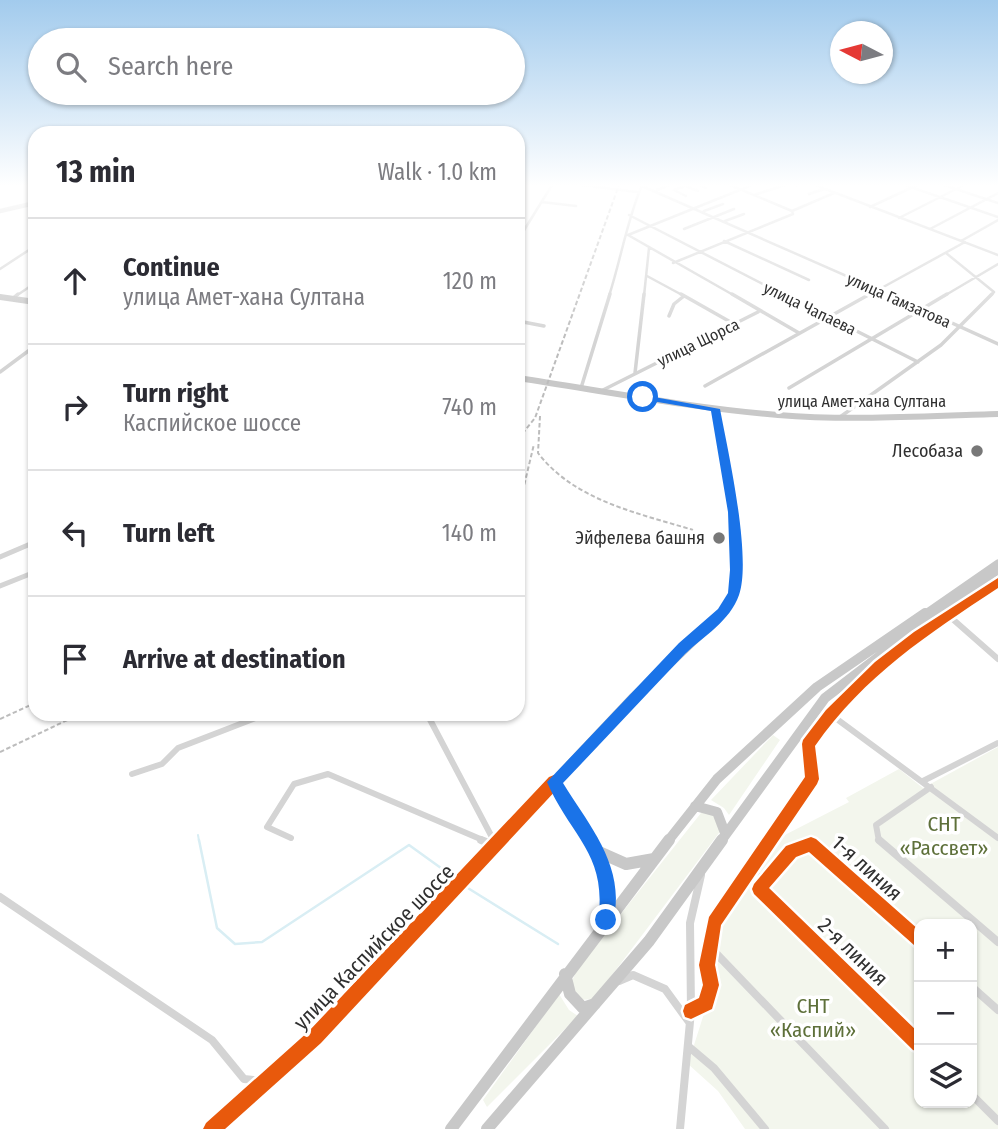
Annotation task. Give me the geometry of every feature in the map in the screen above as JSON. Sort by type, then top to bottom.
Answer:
[{"type":"main road","points":[[0,297],[28,301]]},
{"type":"main road","name":"улица Амет-хана Султана","points":[[525,379],[716,409],[840,417],[998,414]]},
{"type":"main road","points":[[606,920],[608,879],[599,852],[554,782],[684,647],[722,613],[733,594],[736,570],[733,512],[716,409]]},
{"type":"main road","points":[[451,1129],[606,920],[717,779],[817,687],[998,563]]},
{"type":"main road","points":[[487,1129],[649,941],[825,698],[914,628],[998,572]]},
{"type":"main road","points":[[695,806],[705,805],[716,810],[722,817],[725,833]]},
{"type":"main road","points":[[599,852],[628,866],[641,866],[658,857]]},
{"type":"main road","points":[[565,974],[567,991],[575,1003],[583,1008],[595,1004]]},
{"type":"street","points":[[581,388],[627,238]]},
{"type":"street","points":[[632,238],[758,312],[799,333]]},
{"type":"street","name":"улица Чапаева","points":[[670,238],[918,362]]},
{"type":"street","points":[[673,262],[732,238]]},
{"type":"street","name":"улица Гамзатова","points":[[763,238],[998,344]]},
{"type":"street","points":[[952,238],[997,253]]},
{"type":"street","points":[[705,386],[970,238]]},
{"type":"street","points":[[724,241],[809,280]]},
{"type":"street","points":[[635,373],[649,248]]},
{"type":"street","points":[[0,269],[28,251]]},
{"type":"street","points":[[840,417],[918,362],[996,292],[946,253]]},
{"type":"street","points":[[789,387],[998,264]]},
{"type":"street","points":[[646,276],[734,324]]},
{"type":"street","points":[[12,299],[28,288]]},
{"type":"street","points":[[669,316],[674,304],[684,296]]},
{"type":"street","name":"улица Щорса","points":[[601,391],[758,312]]},
{"type":"street","points":[[525,322],[544,326]]},
{"type":"street","points":[[0,372],[28,351]]},
{"type":"street","points":[[0,557],[28,545]]},
{"type":"street","points":[[0,586],[28,575]]},
{"type":"street","points":[[691,1011],[706,1003],[711,985],[707,965],[714,922],[812,779],[808,744],[830,714],[878,666],[998,582]]},
{"type":"street","points":[[948,615],[998,659]]},
{"type":"street","points":[[830,714],[923,780],[998,838]]},
{"type":"street","points":[[132,775],[162,764],[177,748],[247,721]]},
{"type":"street","points":[[431,721],[496,846]]},
{"type":"street","points":[[923,780],[998,743]]},
{"type":"street","points":[[991,747],[998,753]]},
{"type":"street","points":[[291,838],[267,827],[294,784],[328,774],[496,846]]},
{"type":"street","name":"улица Каспийское шоссе","points":[[212,1129],[315,1037],[554,782]]},
{"type":"street","points":[[931,787],[876,825],[879,842],[998,942]]},
{"type":"street","name":"1-я линия","points":[[759,889],[791,851],[811,844],[914,936]]},
{"type":"street","points":[[680,1129],[691,1011],[690,923],[704,863]]},
{"type":"street","points":[[745,875],[768,878]]},
{"type":"street","name":"2-я линия","points":[[759,889],[914,1039]]},
{"type":"street","points":[[0,897],[212,1040],[244,1079],[264,1081]]},
{"type":"street","points":[[710,947],[885,1129]]},
{"type":"street","points":[[612,984],[633,975],[650,980],[665,989],[690,1023]]},
{"type":"street","points":[[977,991],[998,1010]]},
{"type":"street","points":[[688,1046],[714,1068],[765,1129]]},
{"type":"street","points":[[977,1101],[998,1121]]},
{"type":"green space","points":[[773,735],[780,740],[729,815],[724,808],[711,800]]},
{"type":"green space","name":"СНТ «Каспий»","points":[[998,747],[998,1129],[745,1129],[718,1091],[688,1064],[714,982],[714,959],[725,918],[775,840],[849,802],[846,798],[899,769],[923,788]]},
{"type":"green space","points":[[701,813],[714,813],[722,829],[594,999],[580,1000],[571,983],[578,968]]},
{"type":"green space","points":[[559,994],[569,1010],[578,1016],[487,1107],[483,1100]]},
{"type":"waterway","points":[[198,835],[199,841]]},
{"type":"waterway","points":[[199,840],[217,928],[235,944],[262,942],[409,845],[459,881]]},
{"type":"waterway","points":[[463,885],[558,944]]},
{"type":"railway","points":[[525,430],[535,418],[600,238]]},
{"type":"railway","points":[[540,416],[538,453],[570,483],[609,503],[693,530]]},
{"type":"railway","points":[[525,482],[534,444]]},
{"type":"railway","points":[[0,719],[28,706]]},
{"type":"railway","points":[[0,752],[65,721]]},
{"type":"cycle path","points":[[691,1011],[706,1003],[711,985],[707,965],[714,922],[812,779],[808,744],[830,714],[879,666],[918,635],[998,582]]},
{"type":"cycle path","points":[[212,1129],[315,1037],[554,782]]},
{"type":"cycle path","points":[[914,936],[811,844],[791,851],[759,889],[914,1039]]},
{"type":"place","name":"Лесобаза","points":[[977,451]]},
{"type":"place","name":"Эйфелева башня","points":[[719,538]]},
{"type":"route","points":[[606,920],[610,895],[605,865],[554,782],[684,647],[722,613],[733,594],[736,570],[733,512],[716,409],[643,397]]},
{"type":"park label","name":"СНТ «Рассвет»","points":[[944,836]]}]
